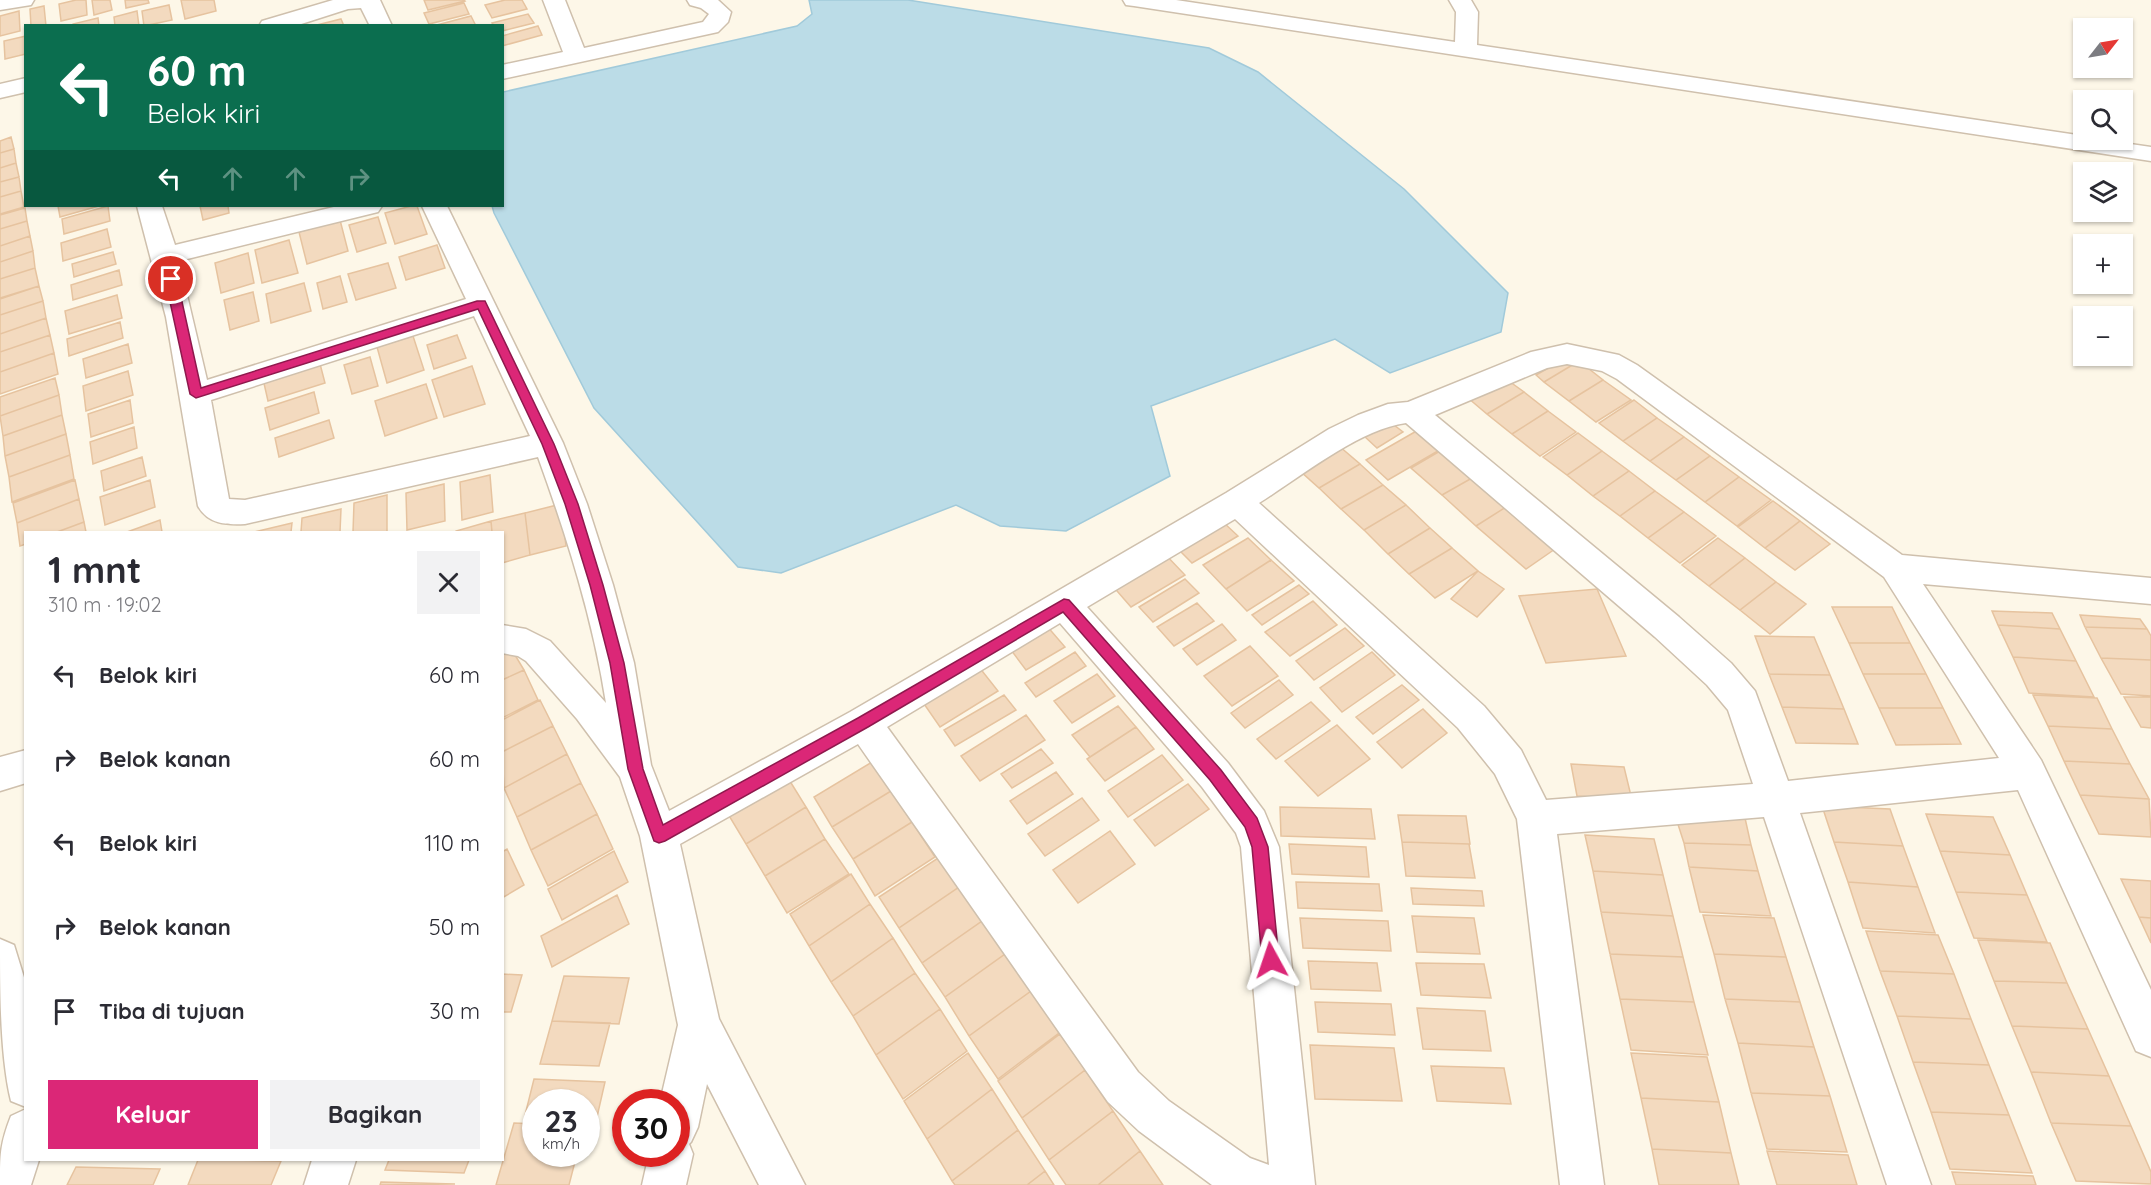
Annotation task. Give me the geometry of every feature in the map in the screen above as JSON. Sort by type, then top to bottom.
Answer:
[{"type":"street","points":[[0,4],[23,0]]},
{"type":"street","points":[[554,0],[576,57]]},
{"type":"street","points":[[504,72],[710,27],[717,22],[720,12],[709,3],[698,0]]},
{"type":"street","points":[[1134,0],[2151,154]]},
{"type":"street","points":[[1460,0],[1467,12],[1466,50]]},
{"type":"street","points":[[274,24],[304,9],[361,2],[372,4],[380,24]]},
{"type":"street","points":[[0,91],[24,85]]},
{"type":"street","points":[[150,207],[166,256],[196,394],[214,506],[226,513],[245,512],[548,444]]},
{"type":"street","points":[[166,256],[365,207]]},
{"type":"street","points":[[435,207],[548,444],[571,504],[597,585],[617,663],[635,769],[659,836],[699,1025],[783,1185]]},
{"type":"street","points":[[196,394],[481,304]]},
{"type":"street","points":[[659,836],[863,723],[1237,502],[1340,437],[1388,416],[1412,412],[1541,359],[1567,354],[1609,362],[1636,379],[1895,568],[2028,772],[2151,1036]]},
{"type":"street","points":[[1412,412],[1719,674],[1743,702],[1909,1185]]},
{"type":"street","points":[[1237,502],[1471,717],[1508,762],[1536,818],[1582,1185]]},
{"type":"street","points":[[1895,568],[2151,591]]},
{"type":"street","points":[[1064,604],[1215,775],[1251,823],[1260,847],[1293,1185]]},
{"type":"street","points":[[504,639],[526,644],[538,651],[589,708],[635,769]]},
{"type":"street","points":[[863,723],[1123,1087],[1154,1116],[1238,1177],[1264,1185]]},
{"type":"street","points":[[0,774],[24,767]]},
{"type":"street","points":[[1536,818],[1776,799],[2028,772]]},
{"type":"street","points":[[0,959],[24,1076]]},
{"type":"street","points":[[685,1089],[699,1025]]},
{"type":"street","points":[[0,1130],[24,1131]]},
{"type":"street","points":[[9,1185],[24,1137]]},
{"type":"street","points":[[326,1185],[334,1161]]},
{"type":"street","points":[[664,1185],[668,1167]]},
{"type":"water","points":[[809,0],[908,0],[1209,48],[1258,72],[1404,189],[1508,293],[1501,332],[1390,373],[1335,339],[1151,406],[1170,476],[1066,531],[1000,526],[956,505],[781,573],[738,567],[594,408],[494,213],[492,207],[504,207],[504,92],[797,26],[812,14]]},
{"type":"building","points":[[86,0],[87,15],[61,21],[59,4]]},
{"type":"building","points":[[92,0],[110,0],[112,10],[94,15]]},
{"type":"building","points":[[125,0],[148,0],[149,3],[126,8]]},
{"type":"building","points":[[181,0],[214,0],[216,11],[185,19]]},
{"type":"building","points":[[424,0],[464,0],[465,1],[428,10]]},
{"type":"building","points":[[505,0],[522,0],[527,9],[492,18],[485,5]]},
{"type":"building","points":[[464,3],[469,14],[429,24],[424,13]]},
{"type":"building","points":[[169,5],[172,20],[144,24],[142,11]]},
{"type":"building","points":[[44,6],[46,24],[31,24],[30,9]]},
{"type":"building","points":[[19,11],[20,31],[0,36],[0,16]]},
{"type":"building","points":[[137,11],[139,24],[115,24],[114,17]]},
{"type":"building","points":[[528,14],[534,23],[504,30],[504,24],[492,23]]},
{"type":"building","points":[[471,16],[475,24],[441,24]]},
{"type":"building","points":[[98,18],[99,24],[73,24]]},
{"type":"building","points":[[341,19],[343,24],[321,24]]},
{"type":"building","points":[[538,26],[542,35],[504,45],[504,35]]},
{"type":"building","points":[[24,36],[24,54],[5,59],[4,41]]},
{"type":"building","points":[[11,137],[14,149],[0,153],[0,141]]},
{"type":"building","points":[[14,149],[16,163],[0,168],[0,153]]},
{"type":"building","points":[[16,163],[19,177],[0,182],[0,168]]},
{"type":"building","points":[[19,177],[21,191],[0,197],[0,182]]},
{"type":"building","points":[[21,191],[24,207],[0,214],[0,197]]},
{"type":"building","points":[[58,207],[95,207],[60,217]]},
{"type":"building","points":[[108,207],[110,221],[64,234],[62,219]]},
{"type":"building","points":[[200,207],[228,207],[229,213],[203,220]]},
{"type":"building","points":[[407,207],[417,207],[427,234],[395,244],[385,213]]},
{"type":"building","points":[[25,208],[27,221],[0,229],[0,215]]},
{"type":"building","points":[[378,217],[386,243],[357,252],[349,225]]},
{"type":"building","points":[[340,220],[348,251],[307,264],[299,232]]},
{"type":"building","points":[[27,221],[30,236],[0,246],[0,229]]},
{"type":"building","points":[[107,229],[111,247],[63,261],[61,243]]},
{"type":"building","points":[[30,236],[33,251],[0,262],[0,246]]},
{"type":"building","points":[[289,240],[298,273],[262,283],[255,250]]},
{"type":"building","points":[[437,245],[445,268],[406,280],[399,257]]},
{"type":"building","points":[[33,251],[35,268],[0,279],[0,262]]},
{"type":"building","points":[[113,252],[116,264],[74,277],[72,264]]},
{"type":"building","points":[[248,253],[254,283],[221,293],[215,263]]},
{"type":"building","points":[[388,263],[396,288],[356,300],[348,274]]},
{"type":"building","points":[[35,268],[39,286],[0,298],[0,279]]},
{"type":"building","points":[[119,270],[122,285],[73,300],[71,285]]},
{"type":"building","points":[[340,276],[347,302],[323,309],[317,283]]},
{"type":"building","points":[[304,283],[311,311],[271,323],[266,294]]},
{"type":"building","points":[[39,286],[43,301],[0,315],[0,299]]},
{"type":"building","points":[[253,292],[259,321],[230,330],[224,300]]},
{"type":"building","points":[[117,295],[122,318],[69,334],[65,311]]},
{"type":"building","points":[[43,301],[46,318],[0,334],[0,315]]},
{"type":"building","points":[[46,318],[50,335],[0,352],[0,334]]},
{"type":"building","points":[[120,322],[123,338],[69,356],[67,339]]},
{"type":"building","points":[[50,335],[54,353],[0,372],[0,352]]},
{"type":"building","points":[[457,335],[466,358],[434,369],[427,345]]},
{"type":"building","points":[[413,336],[424,370],[387,383],[377,347]]},
{"type":"building","points":[[128,344],[132,363],[86,378],[83,359]]},
{"type":"building","points":[[54,353],[58,374],[0,394],[0,372]]},
{"type":"building","points":[[1571,355],[1579,361],[1544,382],[1536,375]]},
{"type":"building","points":[[370,357],[378,386],[352,394],[344,365]]},
{"type":"building","points":[[319,360],[325,383],[268,401],[263,379]]},
{"type":"building","points":[[1579,361],[1603,380],[1569,401],[1544,382]]},
{"type":"building","points":[[472,366],[485,404],[444,417],[432,380]]},
{"type":"building","points":[[128,371],[133,395],[86,411],[83,386]]},
{"type":"building","points":[[55,378],[59,395],[0,416],[0,397]]},
{"type":"building","points":[[1506,379],[1524,392],[1487,414],[1468,398]]},
{"type":"building","points":[[1603,380],[1631,400],[1596,422],[1569,401]]},
{"type":"building","points":[[426,384],[437,418],[385,436],[375,401]]},
{"type":"building","points":[[314,392],[319,413],[270,430],[265,408]]},
{"type":"building","points":[[1524,392],[1548,411],[1512,434],[1487,414]]},
{"type":"building","points":[[59,395],[62,415],[3,436],[0,416]]},
{"type":"building","points":[[130,400],[133,423],[91,437],[88,414]]},
{"type":"building","points":[[1634,400],[1657,418],[1623,441],[1599,423]]},
{"type":"building","points":[[1548,411],[1576,432],[1540,456],[1512,434]]},
{"type":"building","points":[[62,415],[66,434],[5,456],[3,436]]},
{"type":"building","points":[[1657,418],[1684,437],[1650,461],[1623,441]]},
{"type":"building","points":[[329,420],[334,438],[279,457],[275,438]]},
{"type":"building","points":[[1390,422],[1403,432],[1377,448],[1365,437]]},
{"type":"building","points":[[134,427],[137,448],[93,464],[90,442]]},
{"type":"building","points":[[1420,429],[1443,448],[1388,480],[1366,460]]},
{"type":"building","points":[[1578,433],[1602,451],[1567,475],[1543,457]]},
{"type":"building","points":[[66,434],[70,455],[9,477],[5,456]]},
{"type":"building","points":[[1684,437],[1710,456],[1676,480],[1650,461]]},
{"type":"building","points":[[1339,446],[1360,464],[1319,488],[1299,470]]},
{"type":"building","points":[[1440,451],[1472,478],[1442,495],[1411,468]]},
{"type":"building","points":[[1602,451],[1629,471],[1593,496],[1567,475]]},
{"type":"building","points":[[70,455],[74,479],[12,502],[9,477]]},
{"type":"building","points":[[1710,456],[1739,477],[1705,502],[1676,480]]},
{"type":"building","points":[[142,457],[146,476],[104,491],[101,471]]},
{"type":"building","points":[[1360,464],[1383,485],[1341,509],[1319,488]]},
{"type":"building","points":[[1629,471],[1655,491],[1620,516],[1593,496]]},
{"type":"building","points":[[490,475],[493,512],[462,520],[460,482]]},
{"type":"building","points":[[1739,477],[1771,500],[1737,526],[1705,502]]},
{"type":"building","points":[[1472,478],[1506,507],[1476,526],[1442,495]]},
{"type":"building","points":[[75,480],[79,499],[17,523],[13,503]]},
{"type":"building","points":[[150,480],[155,507],[105,525],[100,497]]},
{"type":"building","points":[[444,484],[445,521],[407,530],[406,493]]},
{"type":"building","points":[[1383,485],[1406,505],[1364,530],[1341,509]]},
{"type":"building","points":[[1655,491],[1684,512],[1648,538],[1620,516]]},
{"type":"building","points":[[387,495],[387,531],[353,531],[354,503]]},
{"type":"building","points":[[79,499],[84,522],[60,531],[24,531],[24,545],[20,546],[17,523]]},
{"type":"building","points":[[1773,501],[1800,521],[1765,548],[1738,527]]},
{"type":"building","points":[[561,504],[566,546],[530,555],[525,513]]},
{"type":"building","points":[[1406,505],[1430,528],[1388,554],[1364,530]]},
{"type":"building","points":[[1506,507],[1555,549],[1526,569],[1476,526]]},
{"type":"building","points":[[341,509],[340,531],[301,531],[302,518]]},
{"type":"building","points":[[1684,512],[1716,536],[1680,563],[1648,538]]},
{"type":"building","points":[[525,513],[530,555],[504,562],[504,531],[492,531],[491,521]]},
{"type":"building","points":[[160,520],[162,531],[130,531]]},
{"type":"building","points":[[491,521],[492,531],[456,531]]},
{"type":"building","points":[[1800,521],[1830,544],[1795,570],[1765,548]]},
{"type":"building","points":[[84,522],[86,531],[60,531]]},
{"type":"building","points":[[1223,522],[1238,536],[1192,563],[1178,549]]},
{"type":"building","points":[[292,523],[291,531],[258,531]]},
{"type":"building","points":[[1430,528],[1452,548],[1409,574],[1388,554]]},
{"type":"building","points":[[1248,538],[1271,560],[1226,589],[1203,565]]},
{"type":"building","points":[[1718,538],[1745,558],[1709,586],[1682,565]]},
{"type":"building","points":[[1452,548],[1478,571],[1435,598],[1409,574]]},
{"type":"building","points":[[1163,552],[1185,575],[1131,607],[1110,583]]},
{"type":"building","points":[[1745,558],[1776,582],[1740,610],[1709,586]]},
{"type":"building","points":[[1271,560],[1294,581],[1247,611],[1226,589]]},
{"type":"building","points":[[1478,571],[1504,589],[1477,617],[1451,599]]},
{"type":"building","points":[[1185,579],[1199,593],[1153,622],[1139,607]]},
{"type":"building","points":[[1776,582],[1806,604],[1770,634],[1740,610]]},
{"type":"building","points":[[1299,585],[1309,594],[1262,625],[1252,615]]},
{"type":"building","points":[[1597,589],[1626,656],[1546,663],[1519,596]]},
{"type":"building","points":[[1313,601],[1337,625],[1290,656],[1265,632]]},
{"type":"building","points":[[1197,603],[1214,621],[1174,646],[1157,627]]},
{"type":"building","points":[[1832,607],[1892,607],[1910,643],[1849,643]]},
{"type":"building","points":[[1992,611],[2052,613],[2060,629],[1998,625]]},
{"type":"building","points":[[2080,615],[2140,619],[2147,629],[2085,627]]},
{"type":"building","points":[[1222,624],[1236,640],[1197,665],[1183,649]]},
{"type":"building","points":[[1046,625],[1065,647],[1026,670],[1008,646]]},
{"type":"building","points":[[1998,625],[2060,629],[2076,661],[2013,657]]},
{"type":"building","points":[[2085,627],[2147,629],[2151,636],[2151,660],[2101,658]]},
{"type":"building","points":[[1345,628],[1364,646],[1314,680],[1296,661]]},
{"type":"building","points":[[1755,636],[1814,637],[1830,675],[1769,674]]},
{"type":"building","points":[[1849,643],[1910,643],[1926,674],[1863,674]]},
{"type":"building","points":[[1250,646],[1278,676],[1232,706],[1204,676]]},
{"type":"building","points":[[512,650],[524,670],[504,679],[504,653]]},
{"type":"building","points":[[1075,652],[1086,666],[1036,697],[1025,683]]},
{"type":"building","points":[[1372,652],[1395,675],[1342,712],[1320,688]]},
{"type":"building","points":[[2013,657],[2076,661],[2094,697],[2029,693]]},
{"type":"building","points":[[2101,658],[2151,660],[2151,696],[2121,694]]},
{"type":"building","points":[[979,667],[998,691],[940,727],[922,701]]},
{"type":"building","points":[[524,670],[538,700],[504,717],[504,679]]},
{"type":"building","points":[[1097,674],[1115,696],[1072,723],[1054,701]]},
{"type":"building","points":[[1769,674],[1830,675],[1844,709],[1782,707]]},
{"type":"building","points":[[1863,674],[1926,674],[1943,708],[1879,708]]},
{"type":"building","points":[[1279,680],[1293,695],[1245,728],[1231,713]]},
{"type":"building","points":[[1402,685],[1419,700],[1373,734],[1356,717]]},
{"type":"building","points":[[1004,695],[1016,710],[955,746],[944,730]]},
{"type":"building","points":[[2033,695],[2097,698],[2112,729],[2048,726]]},
{"type":"building","points":[[2124,697],[2151,697],[2151,728],[2141,727]]},
{"type":"building","points":[[540,700],[553,726],[504,751],[504,719]]},
{"type":"building","points":[[1311,702],[1330,721],[1276,759],[1257,739]]},
{"type":"building","points":[[1118,706],[1136,727],[1090,757],[1072,735]]},
{"type":"building","points":[[1782,707],[1844,709],[1858,744],[1796,743]]},
{"type":"building","points":[[1879,708],[1943,708],[1961,744],[1896,745]]},
{"type":"building","points":[[1423,709],[1447,733],[1402,768],[1377,742]]},
{"type":"building","points":[[1026,715],[1045,740],[980,781],[961,756]]},
{"type":"building","points":[[1337,725],[1370,759],[1318,796],[1285,761]]},
{"type":"building","points":[[553,726],[567,754],[504,788],[504,751]]},
{"type":"building","points":[[2048,726],[2112,729],[2130,764],[2064,761]]},
{"type":"building","points":[[1136,727],[1154,749],[1105,781],[1087,759]]},
{"type":"building","points":[[1041,749],[1053,763],[1012,788],[1001,774]]},
{"type":"building","points":[[567,754],[581,783],[517,817],[504,788]]},
{"type":"building","points":[[1162,755],[1183,780],[1128,817],[1108,791]]},
{"type":"building","points":[[2064,761],[2130,764],[2149,799],[2080,795]]},
{"type":"building","points":[[872,762],[891,791],[832,827],[814,797]]},
{"type":"building","points":[[1571,764],[1624,767],[1632,800],[1577,796]]},
{"type":"building","points":[[1056,772],[1073,794],[1027,824],[1010,801]]},
{"type":"building","points":[[788,778],[806,807],[746,844],[728,814]]},
{"type":"building","points":[[581,783],[597,814],[531,850],[517,817]]},
{"type":"building","points":[[1188,784],[1209,809],[1155,846],[1134,820]]},
{"type":"building","points":[[891,791],[912,822],[853,859],[832,827]]},
{"type":"building","points":[[2080,795],[2149,799],[2151,837],[2099,834]]},
{"type":"building","points":[[1082,798],[1099,820],[1045,856],[1028,834]]},
{"type":"building","points":[[1822,806],[1890,809],[1903,846],[1834,842]]},
{"type":"building","points":[[806,807],[825,839],[765,876],[746,844]]},
{"type":"building","points":[[1280,807],[1371,809],[1375,839],[1281,836]]},
{"type":"building","points":[[1743,809],[1751,845],[1684,843],[1674,812]]},
{"type":"building","points":[[597,814],[613,849],[548,886],[531,850]]},
{"type":"building","points":[[1926,814],[1993,817],[2010,855],[1940,851]]},
{"type":"building","points":[[1398,815],[1466,816],[1470,844],[1402,842]]},
{"type":"building","points":[[912,822],[935,857],[875,896],[853,859]]},
{"type":"building","points":[[1110,831],[1135,864],[1078,903],[1053,870]]},
{"type":"building","points":[[1585,835],[1654,839],[1663,875],[1593,871]]},
{"type":"building","points":[[825,839],[849,874],[787,913],[765,876]]},
{"type":"building","points":[[1402,842],[1469,844],[1475,878],[1406,876]]},
{"type":"building","points":[[1834,842],[1903,846],[1918,887],[1848,882]]},
{"type":"building","points":[[1684,843],[1751,845],[1758,871],[1689,867]]},
{"type":"building","points":[[1289,844],[1366,847],[1369,877],[1292,874]]},
{"type":"building","points":[[507,849],[524,885],[504,897],[504,851]]},
{"type":"building","points":[[614,851],[628,882],[562,920],[548,889]]},
{"type":"building","points":[[1940,851],[2010,855],[2027,895],[1956,892]]},
{"type":"building","points":[[938,858],[959,887],[899,928],[879,897]]},
{"type":"building","points":[[1689,867],[1758,871],[1771,916],[1700,912]]},
{"type":"building","points":[[1593,871],[1663,875],[1673,916],[1601,912]]},
{"type":"building","points":[[851,874],[870,904],[809,946],[790,914]]},
{"type":"building","points":[[2121,879],[2151,881],[2151,918],[2139,917]]},
{"type":"building","points":[[1296,882],[1379,884],[1382,911],[1298,908]]},
{"type":"building","points":[[1848,882],[1918,887],[1935,933],[1863,928]]},
{"type":"building","points":[[959,887],[982,921],[922,963],[899,928]]},
{"type":"building","points":[[1411,888],[1482,891],[1484,906],[1413,904]]},
{"type":"building","points":[[1956,892],[2027,895],[2047,942],[1974,938]]},
{"type":"building","points":[[617,895],[629,924],[552,967],[541,936]]},
{"type":"building","points":[[870,904],[893,938],[831,982],[809,946]]},
{"type":"building","points":[[1601,912],[1673,916],[1683,957],[1610,954]]},
{"type":"building","points":[[1703,915],[1774,918],[1786,957],[1714,954]]},
{"type":"building","points":[[1412,916],[1474,918],[1480,954],[1417,952]]},
{"type":"building","points":[[2139,917],[2151,918],[2151,943]]},
{"type":"building","points":[[1300,918],[1388,921],[1391,951],[1303,948]]},
{"type":"building","points":[[982,921],[1005,954],[945,997],[922,963]]},
{"type":"building","points":[[1866,931],[1938,935],[1954,974],[1880,971]]},
{"type":"building","points":[[893,938],[915,973],[853,1016],[831,982]]},
{"type":"building","points":[[1978,940],[2050,943],[2067,983],[1994,981]]},
{"type":"building","points":[[1005,954],[1031,991],[969,1036],[945,997]]},
{"type":"building","points":[[1610,954],[1683,957],[1694,1002],[1620,999]]},
{"type":"building","points":[[1714,954],[1786,957],[1800,1002],[1725,999]]},
{"type":"building","points":[[1308,961],[1377,963],[1381,991],[1311,989]]},
{"type":"building","points":[[1416,963],[1484,964],[1491,998],[1421,995]]},
{"type":"building","points":[[1880,971],[1954,974],[1971,1019],[1897,1016]]},
{"type":"building","points":[[915,973],[940,1009],[876,1055],[853,1016]]},
{"type":"building","points":[[504,974],[522,975],[511,1012],[504,1012]]},
{"type":"building","points":[[564,976],[629,978],[619,1024],[552,1021]]},
{"type":"building","points":[[1994,981],[2067,983],[2088,1029],[2012,1026]]},
{"type":"building","points":[[1031,991],[1059,1033],[998,1079],[969,1036]]},
{"type":"building","points":[[1620,999],[1694,1002],[1708,1055],[1631,1050]]},
{"type":"building","points":[[1725,999],[1800,1002],[1814,1047],[1738,1043]]},
{"type":"building","points":[[1315,1002],[1391,1004],[1395,1035],[1318,1032]]},
{"type":"building","points":[[1417,1008],[1485,1011],[1491,1051],[1423,1049]]},
{"type":"building","points":[[940,1009],[967,1051],[903,1099],[876,1055]]},
{"type":"building","points":[[1897,1016],[1971,1019],[1989,1065],[1913,1062]]},
{"type":"building","points":[[552,1021],[610,1023],[599,1066],[540,1064]]},
{"type":"building","points":[[2012,1026],[2088,1029],[2109,1076],[2031,1072]]},
{"type":"building","points":[[1060,1034],[1085,1070],[1022,1118],[998,1081]]},
{"type":"building","points":[[1738,1043],[1814,1047],[1830,1096],[1751,1093]]},
{"type":"building","points":[[1310,1045],[1394,1048],[1402,1101],[1315,1099]]},
{"type":"building","points":[[968,1053],[992,1089],[927,1139],[904,1101]]},
{"type":"building","points":[[1631,1053],[1707,1057],[1719,1102],[1641,1098]]},
{"type":"building","points":[[1913,1062],[1989,1065],[2009,1115],[1931,1112]]},
{"type":"building","points":[[1431,1066],[1504,1068],[1511,1104],[1437,1101]]},
{"type":"building","points":[[1085,1070],[1113,1111],[1049,1160],[1022,1118]]},
{"type":"building","points":[[2031,1072],[2109,1076],[2131,1126],[2051,1123]]},
{"type":"building","points":[[534,1079],[605,1082],[600,1104],[600,1089],[532,1089]]},
{"type":"building","points":[[992,1089],[1018,1130],[952,1181],[927,1139]]},
{"type":"building","points":[[1751,1093],[1830,1096],[1847,1152],[1767,1149]]},
{"type":"building","points":[[1641,1098],[1719,1102],[1731,1153],[1652,1149]]},
{"type":"building","points":[[1113,1111],[1140,1151],[1098,1185],[1066,1185],[1049,1160]]},
{"type":"building","points":[[1931,1112],[2009,1115],[2032,1173],[1950,1169]]},
{"type":"building","points":[[514,1123],[522,1123],[522,1167],[574,1167],[569,1185],[496,1185]]},
{"type":"building","points":[[2051,1123],[2131,1126],[2151,1172],[2151,1184],[2076,1181]]},
{"type":"building","points":[[1018,1130],[1045,1171],[1027,1185],[955,1185],[952,1181]]},
{"type":"building","points":[[1652,1149],[1731,1153],[1739,1185],[1659,1185]]},
{"type":"building","points":[[1140,1151],[1163,1185],[1098,1185]]},
{"type":"building","points":[[1767,1151],[1848,1155],[1857,1185],[1777,1185]]},
{"type":"building","points":[[198,1161],[281,1161],[271,1185],[188,1185]]},
{"type":"building","points":[[389,1161],[469,1161],[464,1173],[385,1170]]},
{"type":"building","points":[[76,1167],[160,1169],[153,1185],[67,1185]]},
{"type":"building","points":[[1045,1171],[1054,1185],[1027,1185]]},
{"type":"building","points":[[1952,1172],[2033,1176],[2036,1185],[1956,1185]]},
{"type":"building","points":[[381,1182],[455,1184],[380,1185]]},
{"type":"route","points":[[171,279],[196,394],[481,304],[548,444],[571,504],[597,585],[617,663],[635,769],[659,836],[863,723],[1064,604],[1215,775],[1251,823],[1260,847],[1271,960]]}]
